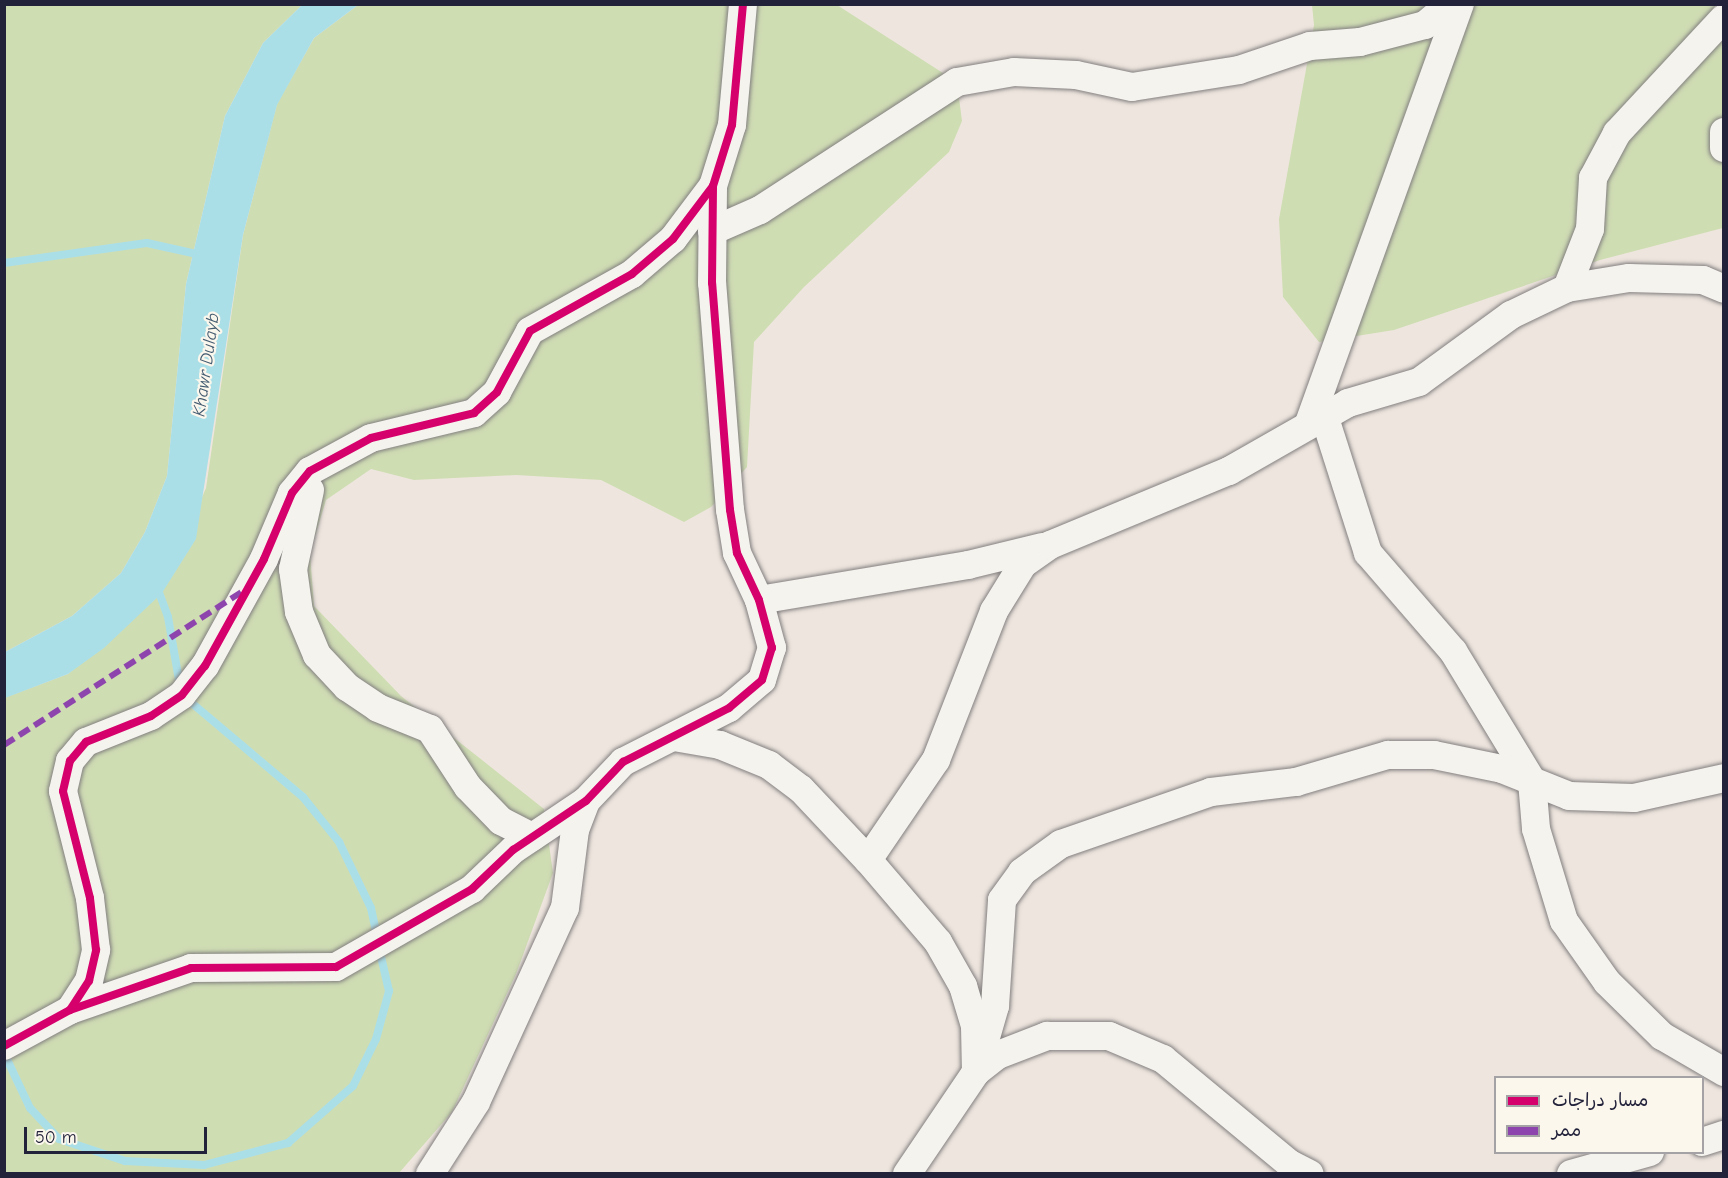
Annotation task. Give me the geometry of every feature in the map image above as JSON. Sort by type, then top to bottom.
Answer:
[{"type":"street","points":[[4,1046],[70,1010],[191,968],[336,967],[472,889],[531,837],[586,801],[623,762],[729,708],[762,680],[772,648],[759,600],[737,554],[730,510],[712,231],[713,186],[732,125],[743,4]]},
{"type":"street","points":[[712,231],[760,210],[957,82],[1014,72],[1142,85],[1239,70],[1310,46],[1371,39],[1425,25],[1450,4]]},
{"type":"street","points":[[1460,4],[1317,419],[1353,519],[1368,553],[1453,651],[1532,781],[1536,829],[1564,921],[1608,982],[1662,1036],[1724,1072]]},
{"type":"street","points":[[1567,288],[1590,230],[1593,178],[1617,133],[1722,17]]},
{"type":"street","points":[[1724,132],[1724,148]]},
{"type":"street","points":[[70,1010],[89,981],[96,950],[90,898],[63,791],[70,761],[86,742],[151,716],[182,694],[205,666],[264,559],[292,493],[320,464],[371,438],[474,413],[496,392],[530,332],[632,274],[673,240],[713,186]]},
{"type":"street","points":[[759,600],[968,566],[1050,545],[1229,471],[1317,419],[1419,382],[1511,315],[1567,288],[1629,278],[1703,280],[1724,289]]},
{"type":"street","points":[[320,464],[301,510],[293,569],[299,612],[317,655],[347,687],[378,708],[430,729],[468,787],[501,821],[531,837]]},
{"type":"street","points":[[868,860],[936,760],[994,611],[1023,564],[1050,545]]},
{"type":"street","points":[[674,737],[720,745],[769,765],[801,789],[868,860],[938,942],[963,986],[975,1026],[976,1072]]},
{"type":"street","points":[[976,1072],[995,1006],[1002,900],[1022,872],[1061,844],[1211,792],[1296,782],[1388,755],[1434,755],[1532,781],[1569,796],[1634,798],[1724,778]]},
{"type":"street","points":[[430,1173],[476,1101],[565,908],[575,830],[586,801]]},
{"type":"street","points":[[907,1173],[976,1072],[998,1055],[1047,1036],[1110,1036],[1163,1059],[1290,1164],[1310,1173]]},
{"type":"street","points":[[1704,1141],[1724,1135]]},
{"type":"street","points":[[1571,1173],[1642,1154]]},
{"type":"green space","points":[[5,5],[302,5],[263,43],[225,116],[186,284],[167,476],[145,532],[121,573],[72,616],[5,652]]},
{"type":"green space","points":[[358,5],[837,5],[957,82],[962,121],[949,152],[804,287],[754,342],[747,467],[711,507],[684,522],[601,480],[516,475],[414,480],[371,469],[326,500],[310,553],[314,606],[401,696],[544,809],[553,873],[516,974],[452,1112],[399,1173],[5,1173],[4,698],[68,674],[162,593],[206,488],[243,235],[277,104],[314,38]]},
{"type":"green space","points":[[1312,5],[1723,5],[1723,228],[1600,260],[1394,330],[1319,342],[1283,297],[1279,219],[1314,25]]},
{"type":"water","name":"Khawr Dulayb","points":[[302,5],[358,5],[314,38],[277,105],[243,235],[196,539],[162,593],[104,648],[68,674],[5,698],[5,652],[72,616],[121,573],[145,532],[167,476],[186,284],[225,116],[263,43]]},
{"type":"waterway","points":[[4,263],[147,243],[201,255]]},
{"type":"waterway","points":[[156,584],[168,617],[180,686]]},
{"type":"waterway","points":[[187,699],[303,797],[339,842],[371,908],[377,936]]},
{"type":"waterway","points":[[4,1053],[30,1108],[59,1139],[125,1161],[204,1165],[288,1143],[353,1086],[376,1039],[389,991],[379,948]]},
{"type":"marked path","points":[[4,745],[243,591]]},
{"type":"cycle path","points":[[4,1046],[70,1010],[89,981],[96,950],[90,898],[63,791],[70,761],[86,742],[151,716],[182,695],[205,666],[264,559],[292,493],[310,471],[371,438],[474,413],[497,392],[530,331],[632,274],[673,239],[713,186],[732,125],[743,4]]},
{"type":"cycle path","points":[[70,1010],[191,968],[336,967],[472,889],[513,850],[586,801],[623,762],[729,708],[762,680],[772,648],[759,600],[737,553],[730,510],[712,283],[713,186]]}]
